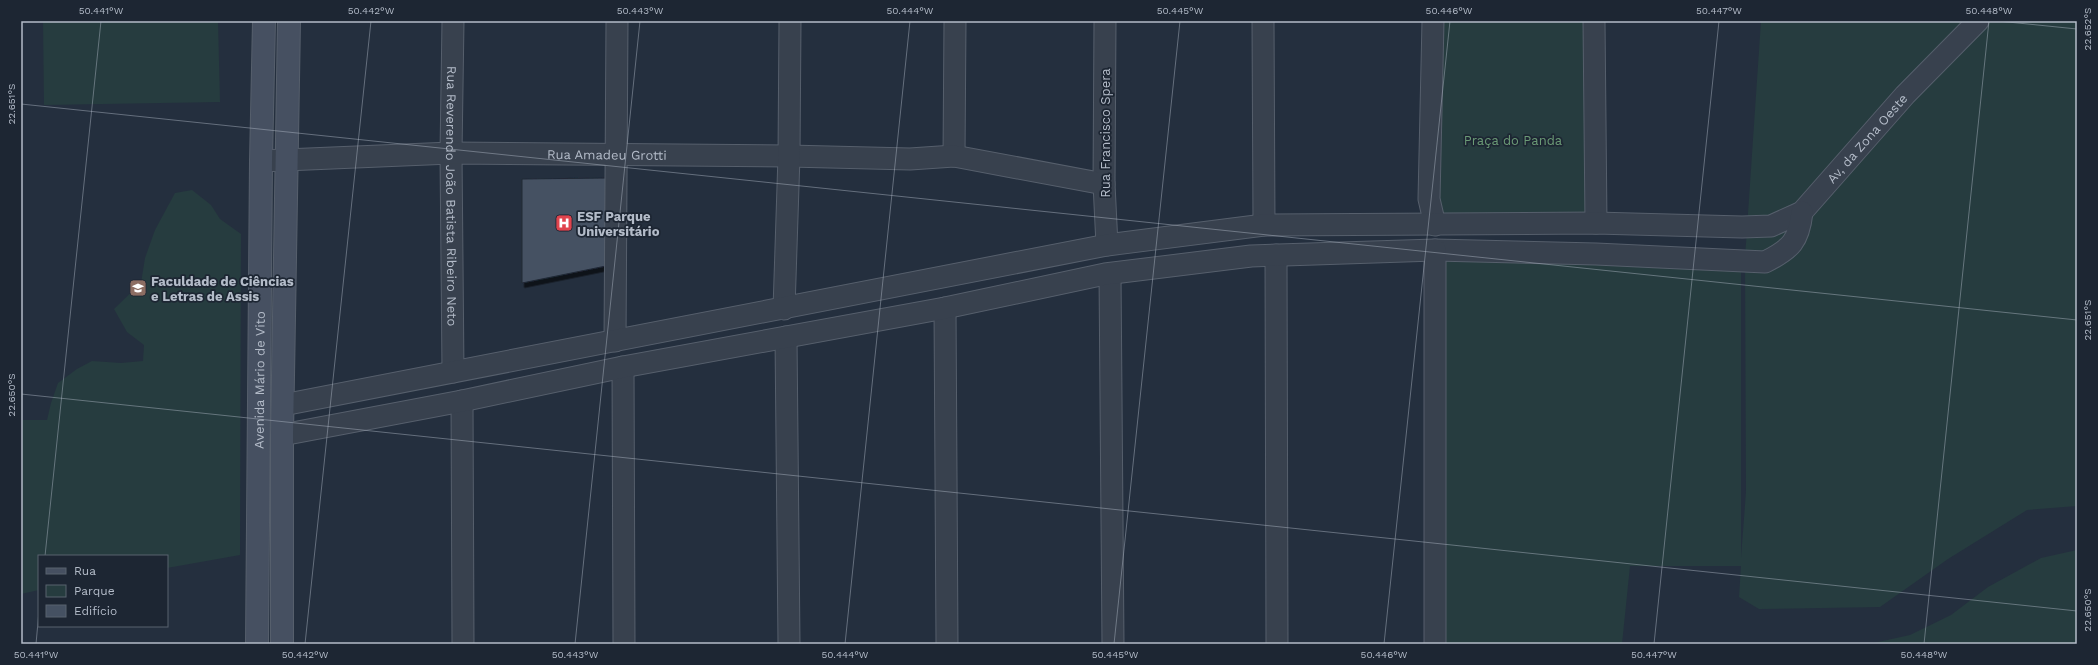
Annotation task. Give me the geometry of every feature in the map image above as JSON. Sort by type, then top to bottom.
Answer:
[{"type":"main road","name":"Avenida Mário de Vito","points":[[257,644],[261,161],[264,21]]},
{"type":"main road","name":"Avenida Mário de Vito","points":[[282,644],[282,435],[288,162],[288,21]]},
{"type":"main road","points":[[259,387],[283,396]]},
{"type":"street","name":"Rua Reverendo João Batista Ribeiro Neto","points":[[453,21],[451,153],[453,372]]},
{"type":"street","points":[[615,341],[617,21]]},
{"type":"street","points":[[786,337],[774,332],[771,321],[773,315],[784,309],[789,156],[790,21]]},
{"type":"street","points":[[954,156],[956,21]]},
{"type":"street","name":"Rua Francisco Spera","points":[[1105,21],[1104,184],[1107,245]]},
{"type":"street","points":[[1263,21],[1264,225]]},
{"type":"street","points":[[1434,21],[1429,199],[1436,225],[1444,228],[1448,235],[1448,240],[1444,247],[1436,250]]},
{"type":"street","points":[[1594,21],[1596,223]]},
{"type":"street","name":"Av, da Zona Oeste","points":[[283,396],[453,372],[784,309],[1107,245],[1264,225],[1596,223],[1742,227],[1771,226],[1802,212],[1905,95],[1978,21]]},
{"type":"street","name":"Rua Amadeu Grotti","points":[[261,161],[288,162],[451,153],[789,156],[910,159],[954,156],[1104,184]]},
{"type":"street","points":[[282,435],[462,401],[623,367],[945,308],[1110,274],[1251,256],[1436,250],[1596,254],[1765,262],[1780,254],[1795,242],[1800,229],[1802,212]]},
{"type":"street","points":[[1107,245],[1116,247],[1122,255],[1122,265],[1115,272],[1110,274]]},
{"type":"street","points":[[1436,250],[1436,644]]},
{"type":"street","points":[[1276,255],[1277,644]]},
{"type":"street","points":[[1110,274],[1113,644]]},
{"type":"street","points":[[945,308],[947,644]]},
{"type":"street","points":[[786,337],[789,644]]},
{"type":"street","points":[[623,367],[624,644]]},
{"type":"street","points":[[462,401],[463,644]]},
{"type":"green space","points":[[43,21],[218,21],[220,102],[44,105]]},
{"type":"green space","name":"Praça do Panda","points":[[1433,21],[1595,21],[1596,223],[1440,226]]},
{"type":"green space","points":[[1761,21],[2077,21],[2077,506],[2027,510],[1948,559],[1880,607],[1759,609],[1739,597],[1741,566],[1630,566],[1622,644],[1442,644],[1442,253],[1741,262],[1741,558],[1746,492],[1745,258]]},
{"type":"green space","points":[[192,190],[211,205],[220,219],[241,234],[240,555],[168,568],[168,555],[38,555],[38,590],[21,594],[21,420],[47,420],[58,383],[77,369],[92,361],[121,363],[143,361],[144,345],[127,332],[114,309],[141,283],[145,258],[155,230],[175,193]]},
{"type":"green space","points":[[2077,550],[2077,644],[1869,644],[1910,635],[1951,615],[1988,587],[2041,558]]},
{"type":"building","name":"ESF Parque Universitário","points":[[606,178],[606,266],[522,283],[522,179]]},
{"type":"place","name":"ESF Parque Universitário","points":[[564,223]]},
{"type":"place","name":"Faculdade de Ciências e Letras de Assis","points":[[138,288]]}]
